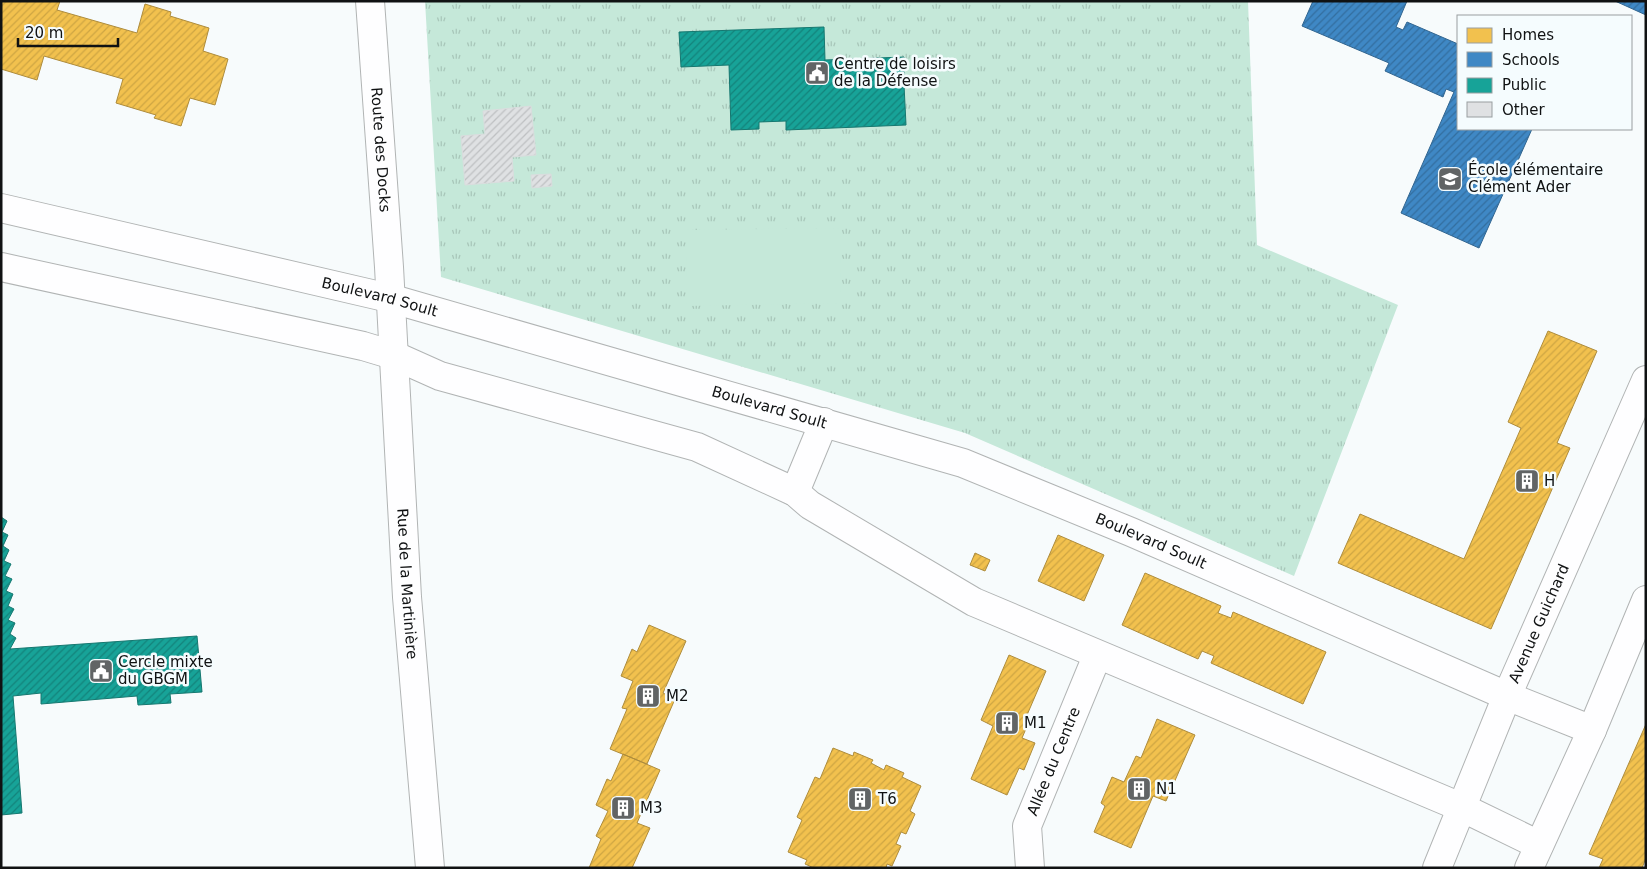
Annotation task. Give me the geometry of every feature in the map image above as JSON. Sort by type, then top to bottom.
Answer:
[{"type":"street","name":"Route des Docks","points":[[370,1],[389,267],[389,298]]},
{"type":"street","name":"Boulevard Soult","points":[[1,208],[389,298],[963,462],[1140,536],[1507,696],[1592,730]]},
{"type":"street","points":[[1,267],[393,355],[440,376],[697,447],[795,492],[810,505],[974,602],[1097,656],[1463,808],[1534,856],[1592,730],[1646,600]]},
{"type":"street","name":"Rue de la Martinière","points":[[389,298],[407,597],[430,868]]},
{"type":"street","name":"Avenue Guichard","points":[[1437,868],[1507,696],[1637,426],[1646,380]]},
{"type":"street","points":[[795,492],[824,422]]},
{"type":"street","name":"Allée du Centre","points":[[1030,868],[1027,826],[1097,656]]},
{"type":"green space","points":[[425,1],[1248,1],[1257,245],[1398,305],[1294,576],[965,433],[441,277]]},
{"type":"green space","points":[[840,228],[841,303],[687,306],[686,230]]},
{"type":"building: Homes","points":[[1,1],[60,1],[57,10],[137,33],[145,4],[171,12],[170,16],[209,28],[203,51],[228,59],[215,105],[190,98],[181,126],[154,118],[156,115],[116,103],[123,79],[44,56],[37,80],[1,69]]},
{"type":"building: Homes","name":"H","points":[[1548,331],[1597,351],[1557,443],[1570,448],[1491,629],[1338,563],[1360,514],[1464,559],[1521,428],[1508,422]]},
{"type":"building: Homes","points":[[1058,535],[1104,555],[1084,601],[1038,581]]},
{"type":"building: Homes","points":[[975,553],[990,560],[985,571],[970,565]]},
{"type":"building: Homes","points":[[1145,573],[1221,606],[1218,613],[1231,618],[1233,612],[1326,652],[1303,704],[1211,663],[1214,656],[1202,651],[1198,659],[1122,625]]},
{"type":"building: Homes","name":"M2","points":[[649,625],[686,641],[663,693],[675,699],[647,764],[610,749],[627,709],[622,708],[633,681],[621,676],[632,649],[637,652]]},
{"type":"building: Homes","name":"M1","points":[[1009,655],[1046,671],[1027,715],[1031,717],[1022,738],[1035,743],[1024,770],[1019,768],[1007,795],[971,779],[993,726],[981,720]]},
{"type":"building: Homes","name":"N1","points":[[1157,719],[1195,735],[1166,801],[1153,796],[1131,848],[1094,832],[1105,806],[1101,803],[1112,777],[1124,782],[1136,756],[1141,758]]},
{"type":"building: Homes","points":[[1646,724],[1646,858],[1642,868],[1599,868],[1603,859],[1589,854]]},
{"type":"building: Homes","name":"T6","points":[[833,748],[853,756],[854,752],[873,760],[871,763],[884,770],[886,765],[904,773],[902,777],[921,786],[910,811],[915,814],[906,834],[901,832],[896,844],[901,846],[892,866],[887,864],[886,868],[814,868],[805,864],[807,860],[788,852],[802,820],[797,817],[815,777],[820,779]]},
{"type":"building: Homes","name":"M3","points":[[623,754],[660,770],[637,823],[650,828],[632,868],[589,868],[601,839],[596,836],[608,811],[596,805],[607,779],[611,781]]},
{"type":"building: Schools","points":[[1313,1],[1407,1],[1396,27],[1403,30],[1407,22],[1457,44],[1457,130],[1532,130],[1479,248],[1401,213],[1454,92],[1446,89],[1443,97],[1385,71],[1389,63],[1302,26]]},
{"type":"building: Schools","points":[[1615,1],[1646,1],[1646,15]]},
{"type":"building: Public","name":"Centre de loisirs de la Défense","points":[[824,27],[825,60],[904,57],[904,79],[885,80],[885,86],[904,85],[906,125],[786,130],[786,121],[759,122],[759,129],[731,130],[729,65],[681,67],[679,32]]},
{"type":"building: Public","name":"Cercle mixte du GBGM","points":[[1,517],[7,521],[2,532],[8,535],[3,546],[9,550],[4,561],[11,564],[5,576],[12,579],[6,591],[13,594],[8,606],[14,609],[8,620],[15,623],[10,634],[16,638],[10,649],[197,636],[202,692],[170,694],[171,703],[138,705],[137,696],[41,704],[41,693],[13,696],[22,813],[1,815]]},
{"type":"building: Other","points":[[531,106],[536,155],[512,157],[514,181],[465,185],[461,136],[485,134],[483,111]]},
{"type":"building: Other","points":[[551,174],[552,186],[532,188],[531,175]]},
{"type":"place","name":"Centre de loisirs de la Défense","points":[[817,73]]},
{"type":"place","name":"École élémentaire Clément Ader","points":[[1450,179]]},
{"type":"place","name":"H","points":[[1527,481]]},
{"type":"place","name":"Cercle mixte du GBGM","points":[[101,671]]},
{"type":"place","name":"M2","points":[[648,696]]},
{"type":"place","name":"M1","points":[[1007,723]]},
{"type":"place","name":"N1","points":[[1139,789]]},
{"type":"place","name":"T6","points":[[860,799]]},
{"type":"place","name":"M3","points":[[623,808]]}]
